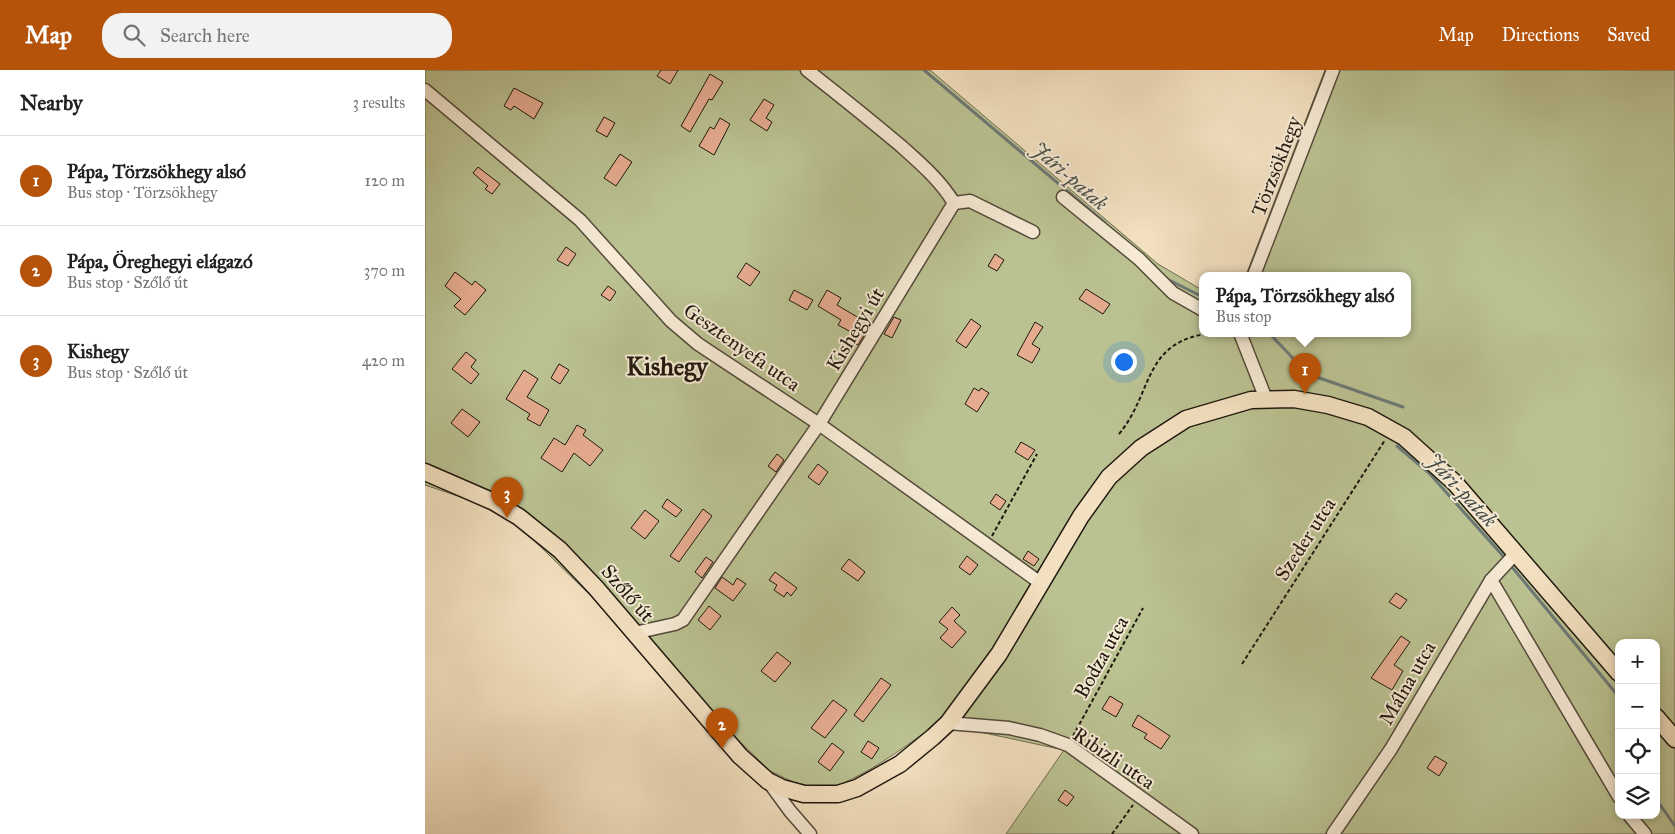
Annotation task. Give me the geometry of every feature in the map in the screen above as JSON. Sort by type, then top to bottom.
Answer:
[{"type":"main road","name":"Szőlő út","points":[[425,472],[467,489],[519,517],[560,550],[740,756],[768,781],[782,788],[804,794],[826,795],[857,788],[900,764],[948,723],[999,654],[1092,498],[1116,470],[1141,448],[1186,419],[1235,403],[1266,399],[1294,399],[1328,404],[1368,417],[1391,429],[1418,449],[1455,483],[1615,668]]},
{"type":"main road","points":[[1660,722],[1675,739]]},
{"type":"street","points":[[807,70],[859,110],[932,174],[944,186],[954,203],[970,201],[1033,232]]},
{"type":"street","name":"Törzsökhegy","points":[[1256,272],[1333,70]]},
{"type":"street","name":"Gesztenyefa utca","points":[[425,90],[580,220],[671,321],[698,344],[819,424],[1042,584]]},
{"type":"street","points":[[1063,197],[1139,259],[1173,293],[1199,308]]},
{"type":"street","name":"Kishegyi út","points":[[634,633],[675,624],[683,620],[819,424],[954,203]]},
{"type":"street","points":[[1242,337],[1266,399]]},
{"type":"street","name":"Málna utca","points":[[1333,834],[1391,749],[1491,580],[1516,553]]},
{"type":"street","points":[[1491,580],[1615,790]]},
{"type":"street","name":"Ribizli utca","points":[[948,723],[1009,728],[1040,735],[1068,745],[1192,834]]},
{"type":"street","points":[[768,781],[810,834]]},
{"type":"street","points":[[1632,819],[1645,834]]},
{"type":"path","points":[[1119,434],[1125,426],[1143,388],[1169,347],[1185,338],[1199,335]]},
{"type":"path","name":"Szeder utca","points":[[1242,664],[1391,429]]},
{"type":"path","points":[[987,546],[1037,454]]},
{"type":"path","name":"Bodza utca","points":[[1068,745],[1143,608]]},
{"type":"path","points":[[1112,834],[1139,797]]},
{"type":"green space","points":[[425,70],[930,70],[1158,264],[1199,288],[1199,337],[1411,337],[1411,272],[1247,272],[1325,70],[1675,70],[1675,834],[1006,834],[1064,750],[938,723],[878,765],[843,783],[827,788],[808,788],[770,771],[505,512],[425,485]]},
{"type":"building","points":[[661,70],[678,70],[670,84],[657,76]]},
{"type":"building","points":[[710,74],[723,82],[712,100],[709,99],[690,132],[681,126]]},
{"type":"building","points":[[514,88],[543,103],[534,119],[514,106],[511,110],[504,106]]},
{"type":"building","points":[[764,99],[774,105],[766,118],[772,122],[767,131],[750,120]]},
{"type":"building","points":[[604,117],[615,123],[607,137],[596,131]]},
{"type":"building","points":[[720,118],[730,124],[714,155],[699,146],[710,127],[714,129]]},
{"type":"building","points":[[620,154],[632,162],[616,186],[604,178]]},
{"type":"building","points":[[478,167],[500,184],[492,194],[485,189],[488,186],[473,173]]},
{"type":"building","points":[[566,247],[576,254],[568,266],[557,260]]},
{"type":"building","points":[[995,254],[1004,260],[997,271],[988,266]]},
{"type":"building","points":[[746,263],[760,272],[750,286],[737,277]]},
{"type":"building","points":[[455,272],[472,285],[475,281],[486,290],[465,315],[454,306],[461,299],[445,286]]},
{"type":"building","points":[[608,286],[616,292],[610,301],[601,295]]},
{"type":"building","points":[[1086,289],[1110,304],[1103,314],[1079,299]]},
{"type":"building","points":[[794,290],[813,300],[807,310],[789,300]]},
{"type":"building","points":[[827,290],[841,298],[837,305],[859,318],[851,332],[838,325],[841,320],[818,306]]},
{"type":"building","points":[[894,317],[901,320],[892,338],[884,334]]},
{"type":"building","points":[[971,319],[981,326],[966,348],[956,341]]},
{"type":"building","points":[[1035,322],[1043,327],[1032,344],[1040,349],[1032,363],[1017,355]]},
{"type":"building","points":[[857,327],[866,332],[858,345],[850,341]]},
{"type":"building","points":[[466,352],[476,360],[471,367],[479,374],[471,384],[452,369]]},
{"type":"building","points":[[559,364],[569,370],[560,384],[551,378]]},
{"type":"building","points":[[524,370],[538,379],[527,397],[549,410],[540,426],[527,419],[530,414],[506,399]]},
{"type":"building","points":[[974,388],[979,391],[981,388],[989,393],[977,412],[965,404]]},
{"type":"building","points":[[462,409],[480,422],[468,437],[451,423]]},
{"type":"building","points":[[577,425],[586,430],[583,435],[603,450],[590,466],[574,453],[562,472],[541,458],[554,438],[565,445]]},
{"type":"building","points":[[1021,442],[1035,450],[1028,460],[1015,452]]},
{"type":"building","points":[[777,454],[784,460],[776,472],[768,466]]},
{"type":"building","points":[[818,464],[828,472],[819,485],[808,477]]},
{"type":"building","points":[[996,494],[1006,501],[1000,510],[990,503]]},
{"type":"building","points":[[667,499],[682,510],[676,517],[662,507]]},
{"type":"building","points":[[703,509],[712,516],[679,562],[670,556]]},
{"type":"building","points":[[645,510],[659,521],[645,539],[631,528]]},
{"type":"building","points":[[1028,551],[1039,559],[1034,566],[1023,559]]},
{"type":"building","points":[[967,556],[978,565],[970,575],[959,567]]},
{"type":"building","points":[[706,557],[713,562],[702,578],[695,572]]},
{"type":"building","points":[[849,559],[865,572],[858,581],[841,569]]},
{"type":"building","points":[[775,572],[797,588],[791,596],[787,592],[784,597],[774,590],[777,585],[769,580]]},
{"type":"building","points":[[722,577],[733,585],[737,578],[746,584],[733,601],[715,588]]},
{"type":"building","points":[[1396,593],[1407,600],[1400,609],[1389,602]]},
{"type":"building","points":[[709,606],[721,616],[710,630],[698,620]]},
{"type":"building","points":[[952,607],[960,615],[954,621],[966,632],[952,648],[940,638],[948,629],[939,622]]},
{"type":"building","points":[[1401,636],[1410,642],[1394,665],[1403,671],[1392,690],[1371,678]]},
{"type":"building","points":[[777,652],[791,663],[775,682],[761,671]]},
{"type":"building","points":[[881,678],[891,685],[863,722],[854,715]]},
{"type":"building","points":[[1110,696],[1123,704],[1116,717],[1102,709]]},
{"type":"building","points":[[833,700],[847,710],[825,738],[811,728]]},
{"type":"building","points":[[1138,715],[1170,736],[1161,749],[1144,738],[1147,734],[1132,726]]},
{"type":"building","points":[[868,741],[879,748],[872,759],[861,752]]},
{"type":"building","points":[[832,743],[844,752],[830,771],[818,762]]},
{"type":"building","points":[[1435,756],[1447,763],[1439,776],[1427,768]]},
{"type":"building","points":[[1065,790],[1074,797],[1067,806],[1058,800]]},
{"type":"waterway","name":"Jári-patak","points":[[924,70],[1105,223]]},
{"type":"waterway","name":"Jári-patak","points":[[1165,278],[1199,295]]},
{"type":"waterway","name":"Jári-patak","points":[[1273,337],[1308,374],[1403,407]]},
{"type":"waterway","name":"Jári-patak","points":[[1397,446],[1429,473],[1503,556]]},
{"type":"waterway","name":"Jári-patak","points":[[1512,567],[1615,692]]},
{"type":"waterway","name":"Jári-patak","points":[[1660,805],[1675,826]]},
{"type":"place","name":"Pápa, Törzsökhegy alsó","points":[[1305,394]]},
{"type":"place","name":"Kishegy","points":[[507,518]]},
{"type":"place","name":"Pápa, Öreghegyi elágazó","points":[[722,749]]},
{"type":"district","name":"Kishegy","points":[[667,366]]}]
